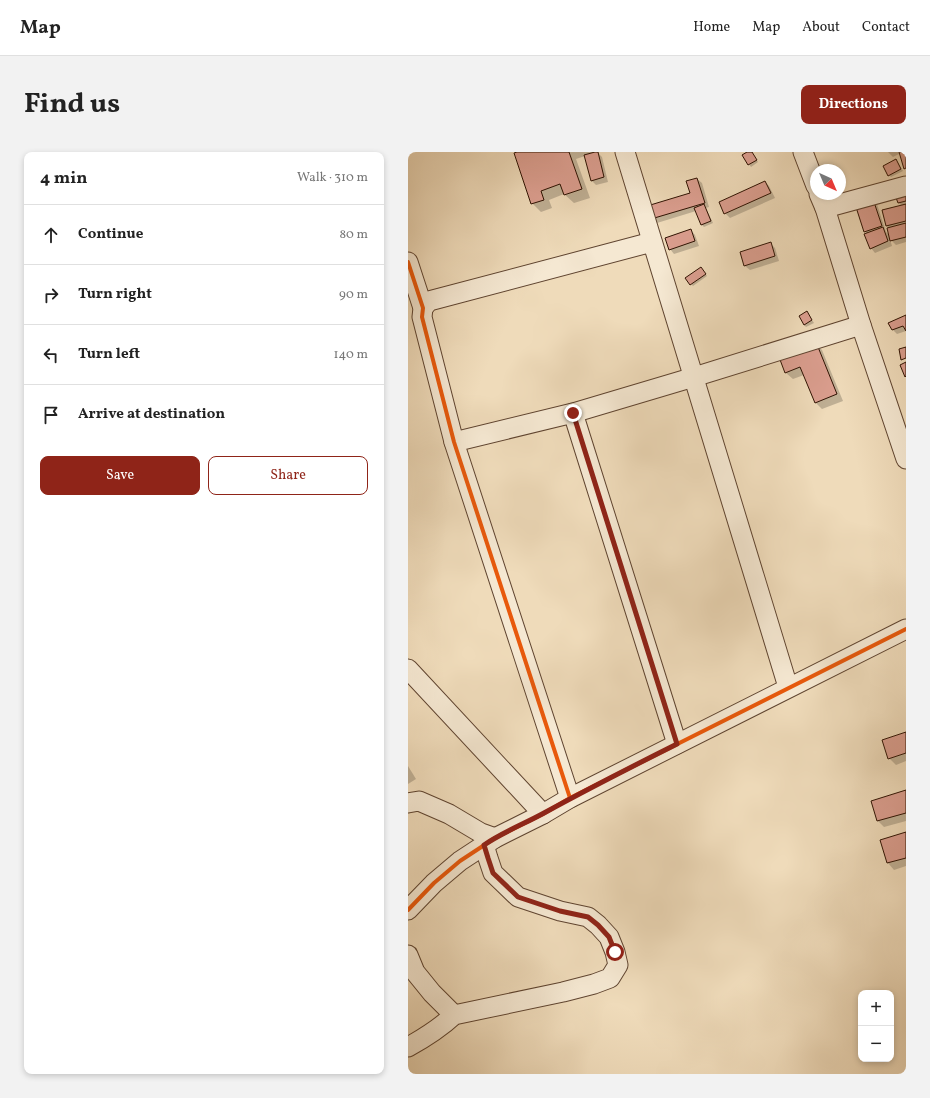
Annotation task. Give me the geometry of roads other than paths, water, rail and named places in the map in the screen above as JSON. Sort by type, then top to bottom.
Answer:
[{"type":"street","points":[[625,152],[788,687]]},
{"type":"street","points":[[803,152],[810,170]]},
{"type":"street","points":[[906,186],[822,201],[861,325],[906,459]]},
{"type":"street","points":[[423,308],[429,301],[652,242]]},
{"type":"street","points":[[408,262],[423,308],[422,316],[454,442],[570,798]]},
{"type":"street","points":[[454,442],[573,413],[861,325]]},
{"type":"street","points":[[573,413],[677,744]]},
{"type":"street","points":[[408,910],[434,883],[460,861],[490,842],[570,798],[906,628]]},
{"type":"street","points":[[408,668],[543,814]]},
{"type":"street","points":[[408,803],[419,801],[449,814],[481,833],[490,842]]},
{"type":"street","points":[[408,1047],[428,1036],[445,1024],[454,1015],[594,984],[610,978],[618,965],[609,937],[588,917],[560,911],[518,897],[493,873],[488,858],[490,842]]},
{"type":"street","points":[[408,955],[415,972],[432,993],[454,1015]]}]
